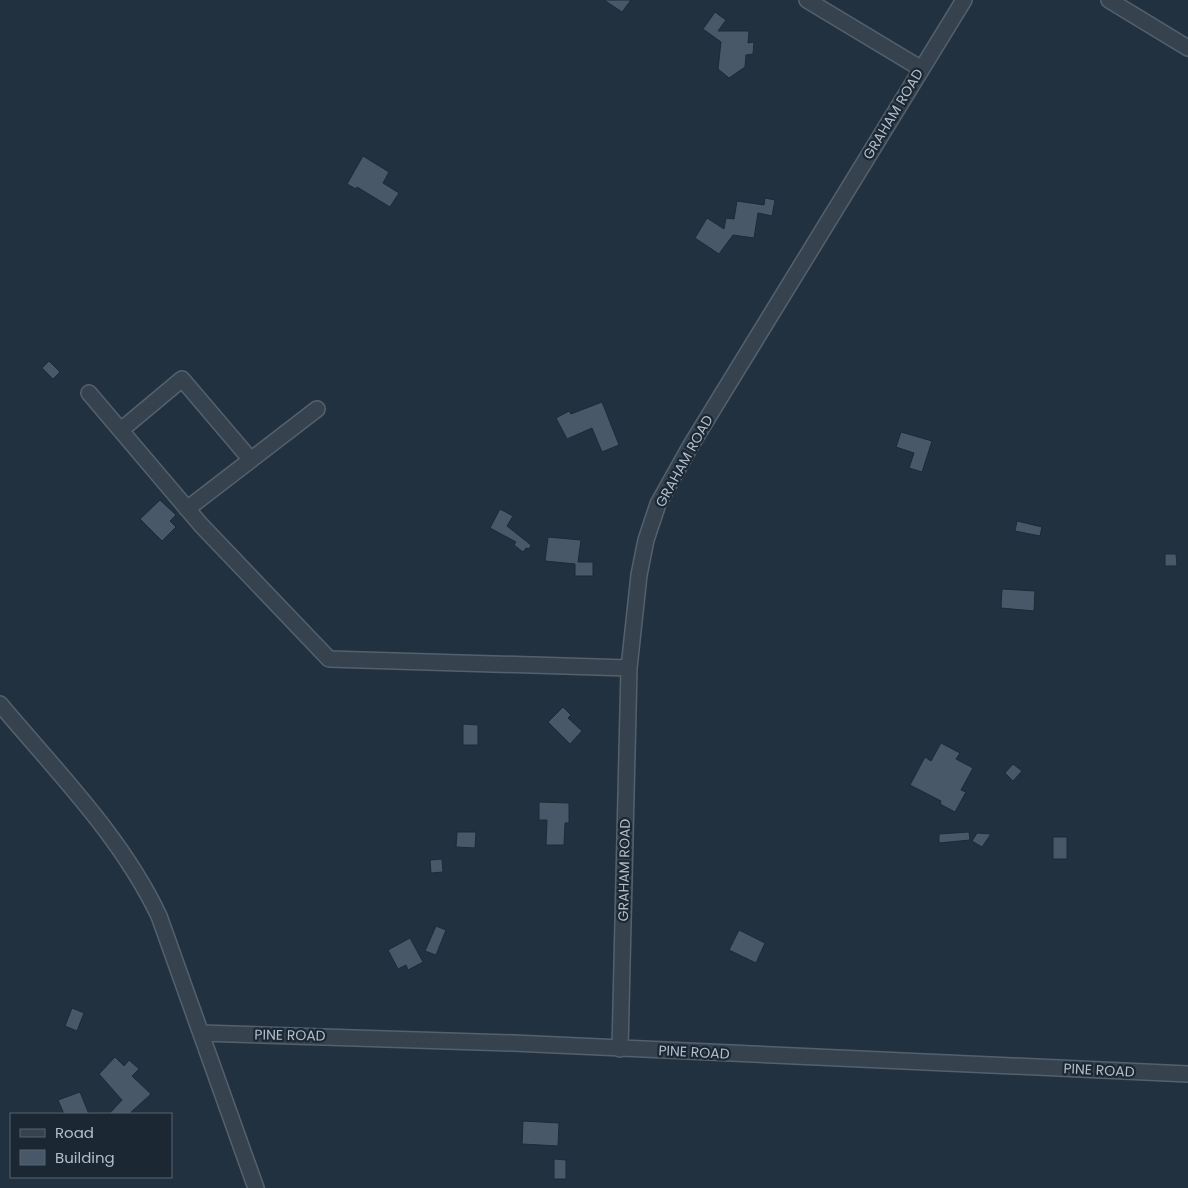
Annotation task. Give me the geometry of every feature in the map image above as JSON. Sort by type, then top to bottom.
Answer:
[{"type":"street","points":[[807,0],[920,68]]},
{"type":"street","name":"GRAHAM ROAD","points":[[620,1049],[630,668],[639,575],[646,540],[658,504],[920,68],[964,0]]},
{"type":"street","points":[[1109,0],[1188,48]]},
{"type":"street","points":[[121,430],[182,378],[252,460]]},
{"type":"street","points":[[89,393],[188,509],[329,659],[630,668]]},
{"type":"street","points":[[188,509],[317,409]]},
{"type":"street","points":[[0,704],[98,819],[134,867],[159,916],[256,1188]]},
{"type":"street","name":"PINE ROAD","points":[[201,1033],[364,1036],[1188,1074]]},
{"type":"building","points":[[604,0],[631,0],[622,12]]},
{"type":"building","points":[[715,12],[726,20],[718,31],[749,31],[748,43],[754,42],[753,54],[746,55],[745,67],[729,78],[718,69],[721,42],[703,29]]},
{"type":"building","points":[[363,156],[389,172],[383,183],[399,193],[390,207],[357,187],[356,189],[347,184]]},
{"type":"building","points":[[765,198],[775,200],[772,216],[758,213],[754,238],[733,235],[719,254],[695,238],[707,218],[724,229],[726,218],[734,219],[737,201],[764,205]]},
{"type":"building","points":[[49,361],[60,372],[53,379],[42,368]]},
{"type":"building","points":[[602,402],[619,445],[602,452],[592,428],[567,439],[556,418],[569,411],[571,414]]},
{"type":"building","points":[[901,432],[932,441],[922,472],[909,468],[914,453],[896,447]]},
{"type":"building","points":[[160,500],[176,515],[170,521],[176,527],[162,541],[140,519]]},
{"type":"building","points":[[500,509],[513,516],[507,526],[531,545],[529,549],[526,548],[523,552],[514,545],[516,542],[490,528]]},
{"type":"building","points":[[1017,521],[1042,527],[1040,536],[1015,531]]},
{"type":"building","points":[[548,537],[581,540],[578,562],[593,562],[593,576],[575,576],[575,564],[545,561]]},
{"type":"building","points":[[1165,554],[1176,554],[1177,566],[1165,566]]},
{"type":"building","points":[[1002,589],[1035,591],[1034,611],[1001,608]]},
{"type":"building","points":[[563,707],[571,715],[568,718],[582,731],[570,744],[548,722]]},
{"type":"building","points":[[463,724],[478,725],[478,745],[463,745]]},
{"type":"building","points":[[941,743],[960,753],[956,759],[973,768],[961,790],[966,792],[955,812],[940,804],[941,801],[910,785],[925,757],[931,761]]},
{"type":"building","points":[[1013,764],[1022,771],[1013,781],[1005,773]]},
{"type":"building","points":[[539,802],[569,803],[569,823],[565,823],[564,845],[546,845],[547,820],[539,820]]},
{"type":"building","points":[[457,832],[476,832],[475,848],[456,847]]},
{"type":"building","points":[[969,832],[970,840],[939,843],[939,834]]},
{"type":"building","points":[[977,833],[991,834],[982,847],[972,841]]},
{"type":"building","points":[[1053,837],[1067,837],[1067,859],[1053,859]]},
{"type":"building","points":[[442,859],[443,872],[431,873],[430,860]]},
{"type":"building","points":[[436,926],[446,930],[436,955],[425,951]]},
{"type":"building","points":[[739,930],[765,943],[756,963],[729,950]]},
{"type":"building","points":[[410,938],[423,962],[408,970],[406,965],[398,969],[388,950]]},
{"type":"building","points":[[72,1008],[84,1013],[77,1031],[65,1026]]},
{"type":"building","points":[[115,1057],[124,1066],[129,1060],[139,1069],[132,1076],[151,1094],[130,1113],[110,1113],[122,1100],[99,1074]]},
{"type":"building","points":[[80,1092],[89,1113],[64,1113],[58,1100]]},
{"type":"building","points":[[523,1121],[559,1123],[558,1146],[522,1144]]},
{"type":"building","points":[[554,1159],[566,1160],[566,1179],[554,1179]]}]
